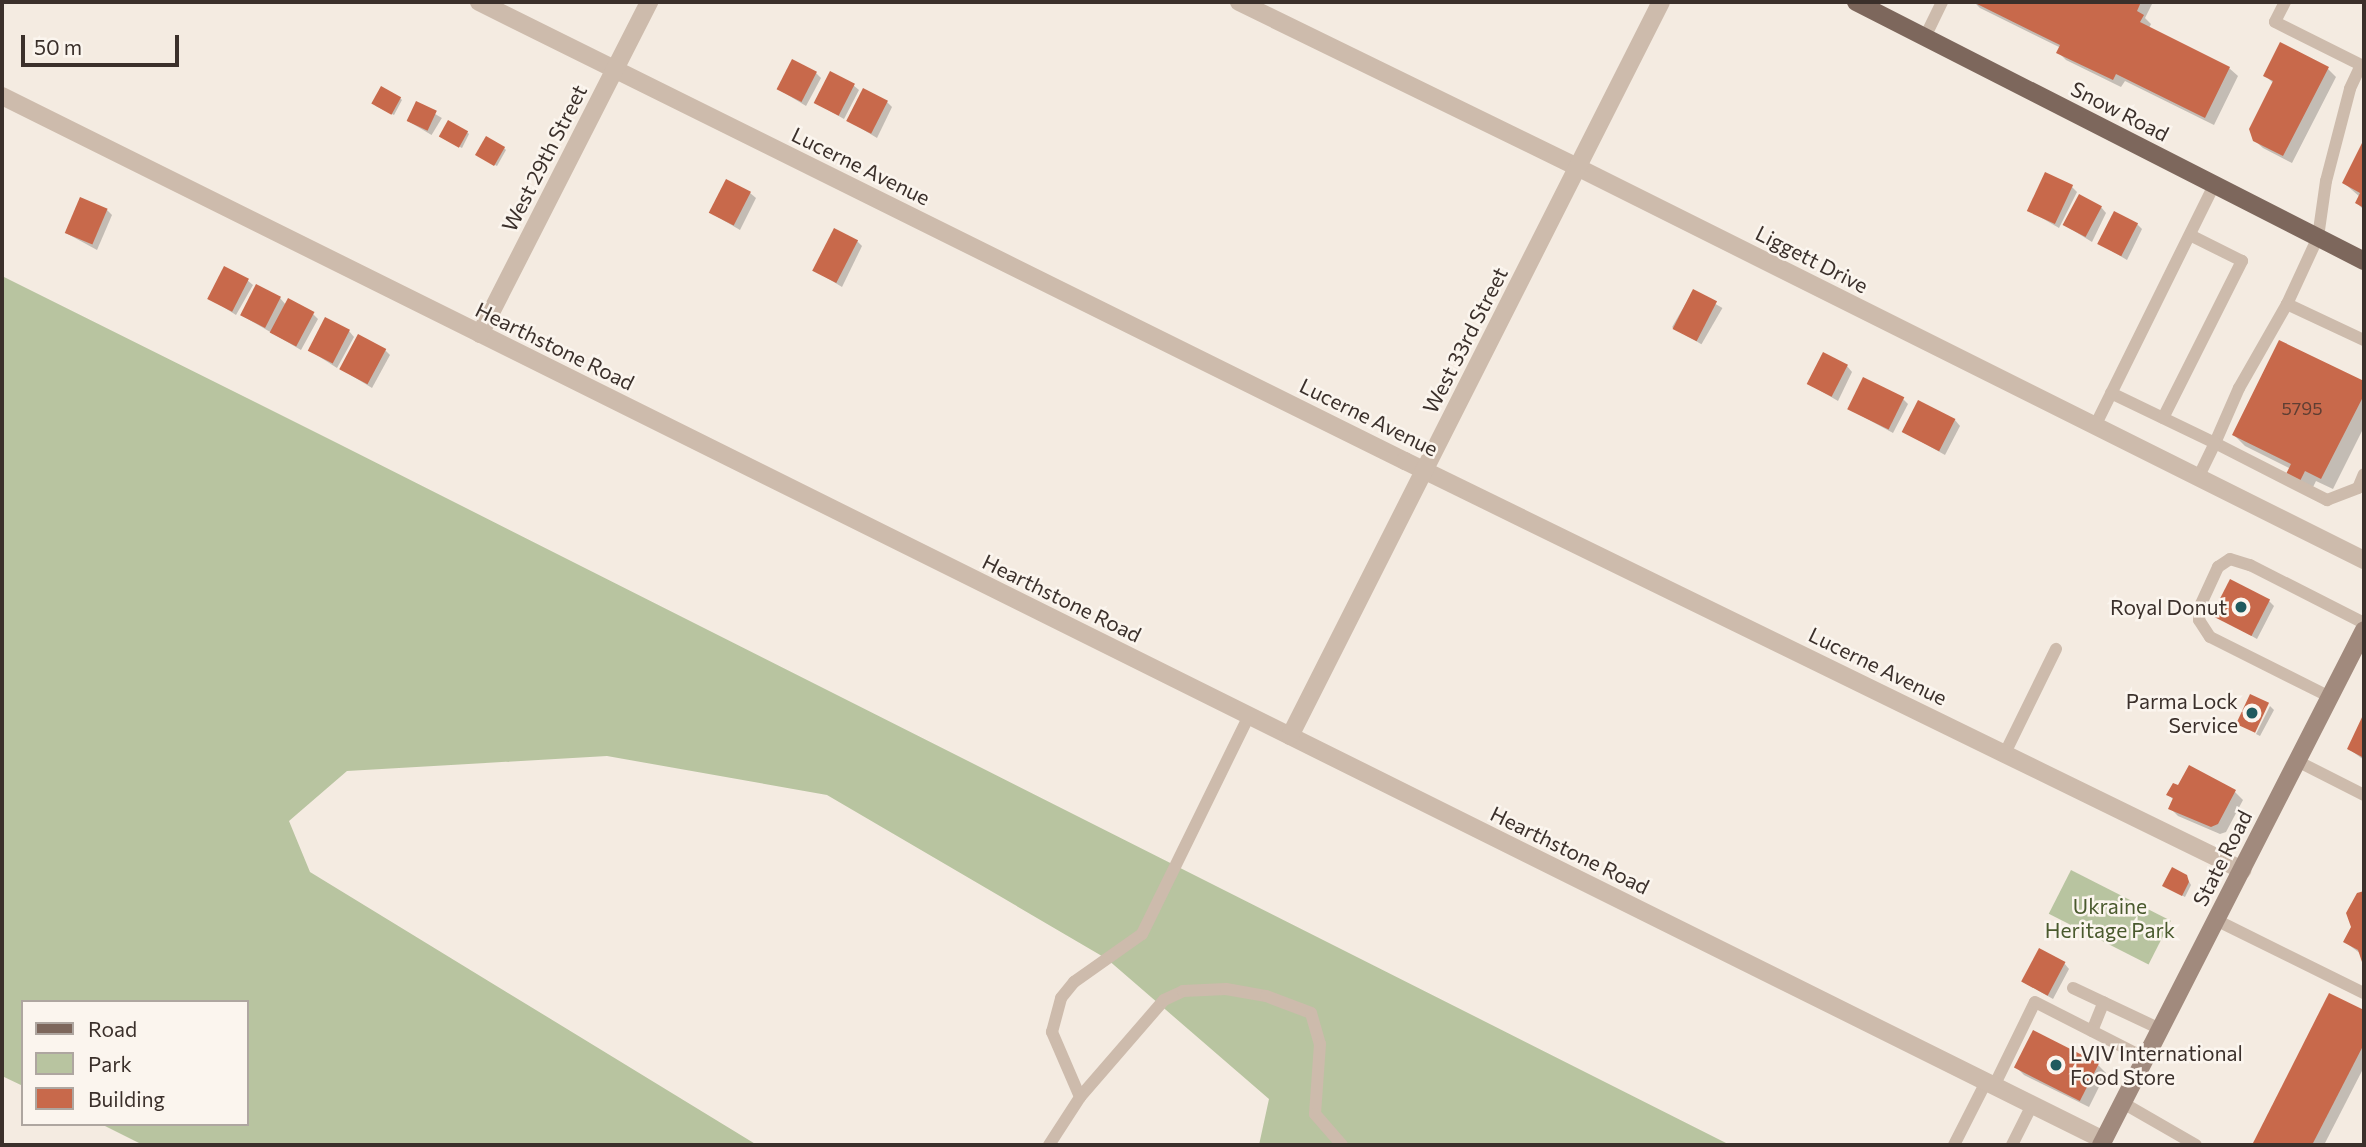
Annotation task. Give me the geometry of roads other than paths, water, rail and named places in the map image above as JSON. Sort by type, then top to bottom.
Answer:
[{"type":"main road","name":"Snow Road","points":[[1856,2],[2364,261]]},
{"type":"main road","name":"State Road","points":[[2102,1143],[2330,697],[2362,641]]},
{"type":"street","name":"Lucerne Avenue","points":[[479,2],[1424,470],[2242,870]]},
{"type":"street","name":"West 29th Street","points":[[480,334],[649,2]]},
{"type":"street","name":"Liggett Drive","points":[[1239,2],[1577,167],[2364,561]]},
{"type":"street","name":"West 33rd Street","points":[[1290,736],[1661,2]]},
{"type":"street","name":"Hearthstone Road","points":[[2,96],[2032,1104],[2102,1143]]},
{"type":"lane","points":[[1925,37],[1942,2]]},
{"type":"lane","points":[[2198,478],[2239,388],[2287,304],[2318,237],[2326,181],[2350,89],[2362,62],[2275,22],[2284,2]]},
{"type":"lane","points":[[2095,426],[2214,185]]},
{"type":"lane","points":[[2163,418],[2242,261],[2190,235]]},
{"type":"lane","points":[[2287,304],[2364,340]]},
{"type":"lane","points":[[2111,393],[2327,499],[2361,489],[2364,474]]},
{"type":"lane","points":[[2330,697],[2210,637],[2199,620],[2201,604],[2218,567],[2230,559],[2250,565],[2364,623]]},
{"type":"lane","points":[[2005,753],[2056,649]]},
{"type":"lane","points":[[1080,1097],[1052,1032],[1061,998],[1074,982],[1142,934],[1249,716]]},
{"type":"lane","points":[[2297,761],[2364,795]]},
{"type":"lane","points":[[2216,920],[2364,993]]},
{"type":"lane","points":[[2073,988],[2160,1029]]},
{"type":"lane","points":[[1049,1145],[1080,1097],[1164,1000],[1183,991],[1226,989],[1266,996],[1305,1008],[1316,1022],[1320,1044],[1315,1114],[1342,1145]]},
{"type":"lane","points":[[1954,1145],[2035,1002],[2145,1058]]},
{"type":"lane","points":[[2092,1031],[2105,1002]]},
{"type":"lane","points":[[2123,1103],[2196,1145]]},
{"type":"lane","points":[[2012,1145],[2032,1104]]},
{"type":"place","name":"Royal Donut","points":[[2241,607]]},
{"type":"place","name":"Parma Lock Service","points":[[2252,713]]},
{"type":"place","name":"LVIV International Food Store","points":[[2056,1065]]},
{"type":"park label","name":"Ukraine Heritage Park","points":[[2110,918]]}]
